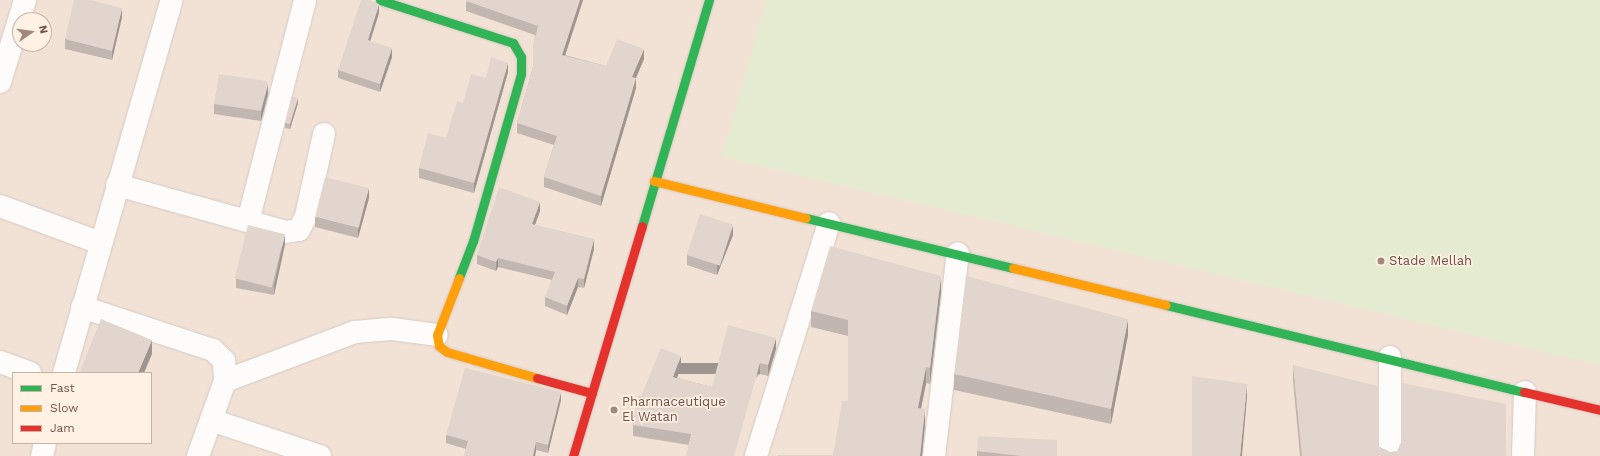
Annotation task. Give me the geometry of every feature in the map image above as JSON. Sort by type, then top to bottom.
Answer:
[{"type":"street","points":[[0,82],[25,0]]},
{"type":"street","points":[[64,372],[100,243],[172,0]]},
{"type":"street","points":[[248,221],[305,0]]},
{"type":"street","points":[[380,0],[513,43],[521,58],[521,74],[473,241],[437,335],[439,346],[447,352],[592,393]]},
{"type":"street","points":[[573,456],[709,0]]},
{"type":"street","points":[[117,185],[286,232],[299,230],[306,216],[324,134]]},
{"type":"street","points":[[654,181],[1390,357],[1600,410]]},
{"type":"street","points":[[0,206],[100,243]]},
{"type":"street","points":[[756,456],[829,223]]},
{"type":"street","points":[[934,456],[958,253]]},
{"type":"street","points":[[82,307],[213,350],[224,361],[225,381],[198,456]]},
{"type":"street","points":[[225,381],[355,332],[392,329],[437,335]]},
{"type":"street","points":[[1390,357],[1390,456]]},
{"type":"street","points":[[0,362],[27,372]]},
{"type":"street","points":[[1523,456],[1525,392]]},
{"type":"street","points":[[211,420],[320,456]]},
{"type":"street","points":[[42,456],[45,444]]},
{"type":"shaded area","points":[[0,0],[1600,0],[1600,456],[0,456]]},
{"type":"green space","name":"Stade Mellah","points":[[766,0],[1600,0],[1600,365],[722,157]]},
{"type":"building","points":[[74,0],[91,0],[122,8],[112,51],[65,39]]},
{"type":"building","points":[[361,0],[369,0],[379,4],[368,40],[392,48],[380,84],[338,70]]},
{"type":"building","points":[[466,0],[580,0],[562,55],[606,66],[617,39],[644,49],[632,77],[636,78],[601,196],[544,177],[557,136],[517,123],[533,67],[533,45],[538,26]]},
{"type":"building","points":[[491,57],[508,63],[474,183],[419,168],[428,133],[446,138],[457,101],[463,103],[471,74],[486,78]]},
{"type":"building","points":[[219,74],[266,81],[268,84],[261,111],[214,104]]},
{"type":"building","points":[[292,96],[298,98],[290,124],[285,123]]},
{"type":"building","points":[[325,177],[369,188],[359,228],[315,217]]},
{"type":"building","points":[[499,187],[540,202],[532,224],[594,239],[584,279],[578,278],[567,306],[545,297],[555,272],[498,258],[496,262],[477,255]]},
{"type":"building","points":[[700,214],[733,225],[720,266],[687,255]]},
{"type":"building","points":[[248,225],[285,234],[272,288],[235,278]]},
{"type":"building","points":[[830,246],[941,276],[930,368],[926,367],[918,408],[925,409],[920,456],[777,456],[833,455],[842,401],[848,401],[848,320],[811,311]]},
{"type":"building","points":[[966,276],[1128,319],[1111,409],[954,374]]},
{"type":"building","points":[[101,319],[152,340],[138,372],[80,371]]},
{"type":"building","points":[[728,325],[776,338],[768,365],[760,363],[734,456],[686,456],[691,434],[633,425],[638,395],[641,396],[661,348],[681,356],[673,377],[712,387]]},
{"type":"building","points":[[1293,365],[1378,386],[1379,447],[1390,452],[1397,451],[1402,440],[1402,383],[1506,404],[1506,456],[1302,456]]},
{"type":"building","points":[[465,368],[561,392],[548,445],[536,442],[533,456],[464,456],[468,441],[446,435]]},
{"type":"building","points":[[1192,376],[1247,384],[1240,456],[1192,456]]},
{"type":"building","points":[[978,436],[1057,440],[1057,456],[1021,456],[977,451]]},
{"type":"traffic: fast","points":[[380,0],[513,43],[521,57],[521,74],[473,241],[459,278]]},
{"type":"traffic: fast","points":[[642,226],[709,0]]},
{"type":"traffic: fast","points":[[806,218],[1013,268]]},
{"type":"traffic: fast","points":[[1166,305],[1524,392]]},
{"type":"traffic: slow","points":[[654,181],[806,218]]},
{"type":"traffic: slow","points":[[1013,268],[1166,305]]},
{"type":"traffic: slow","points":[[459,278],[437,335],[439,346],[447,352],[537,378]]},
{"type":"traffic: jam","points":[[573,456],[642,226]]},
{"type":"traffic: jam","points":[[537,378],[592,393]]},
{"type":"traffic: jam","points":[[1524,392],[1600,410]]},
{"type":"place","name":"Stade Mellah","points":[[1381,261]]},
{"type":"place","name":"Pharmaceutique El Watan","points":[[614,410]]}]
